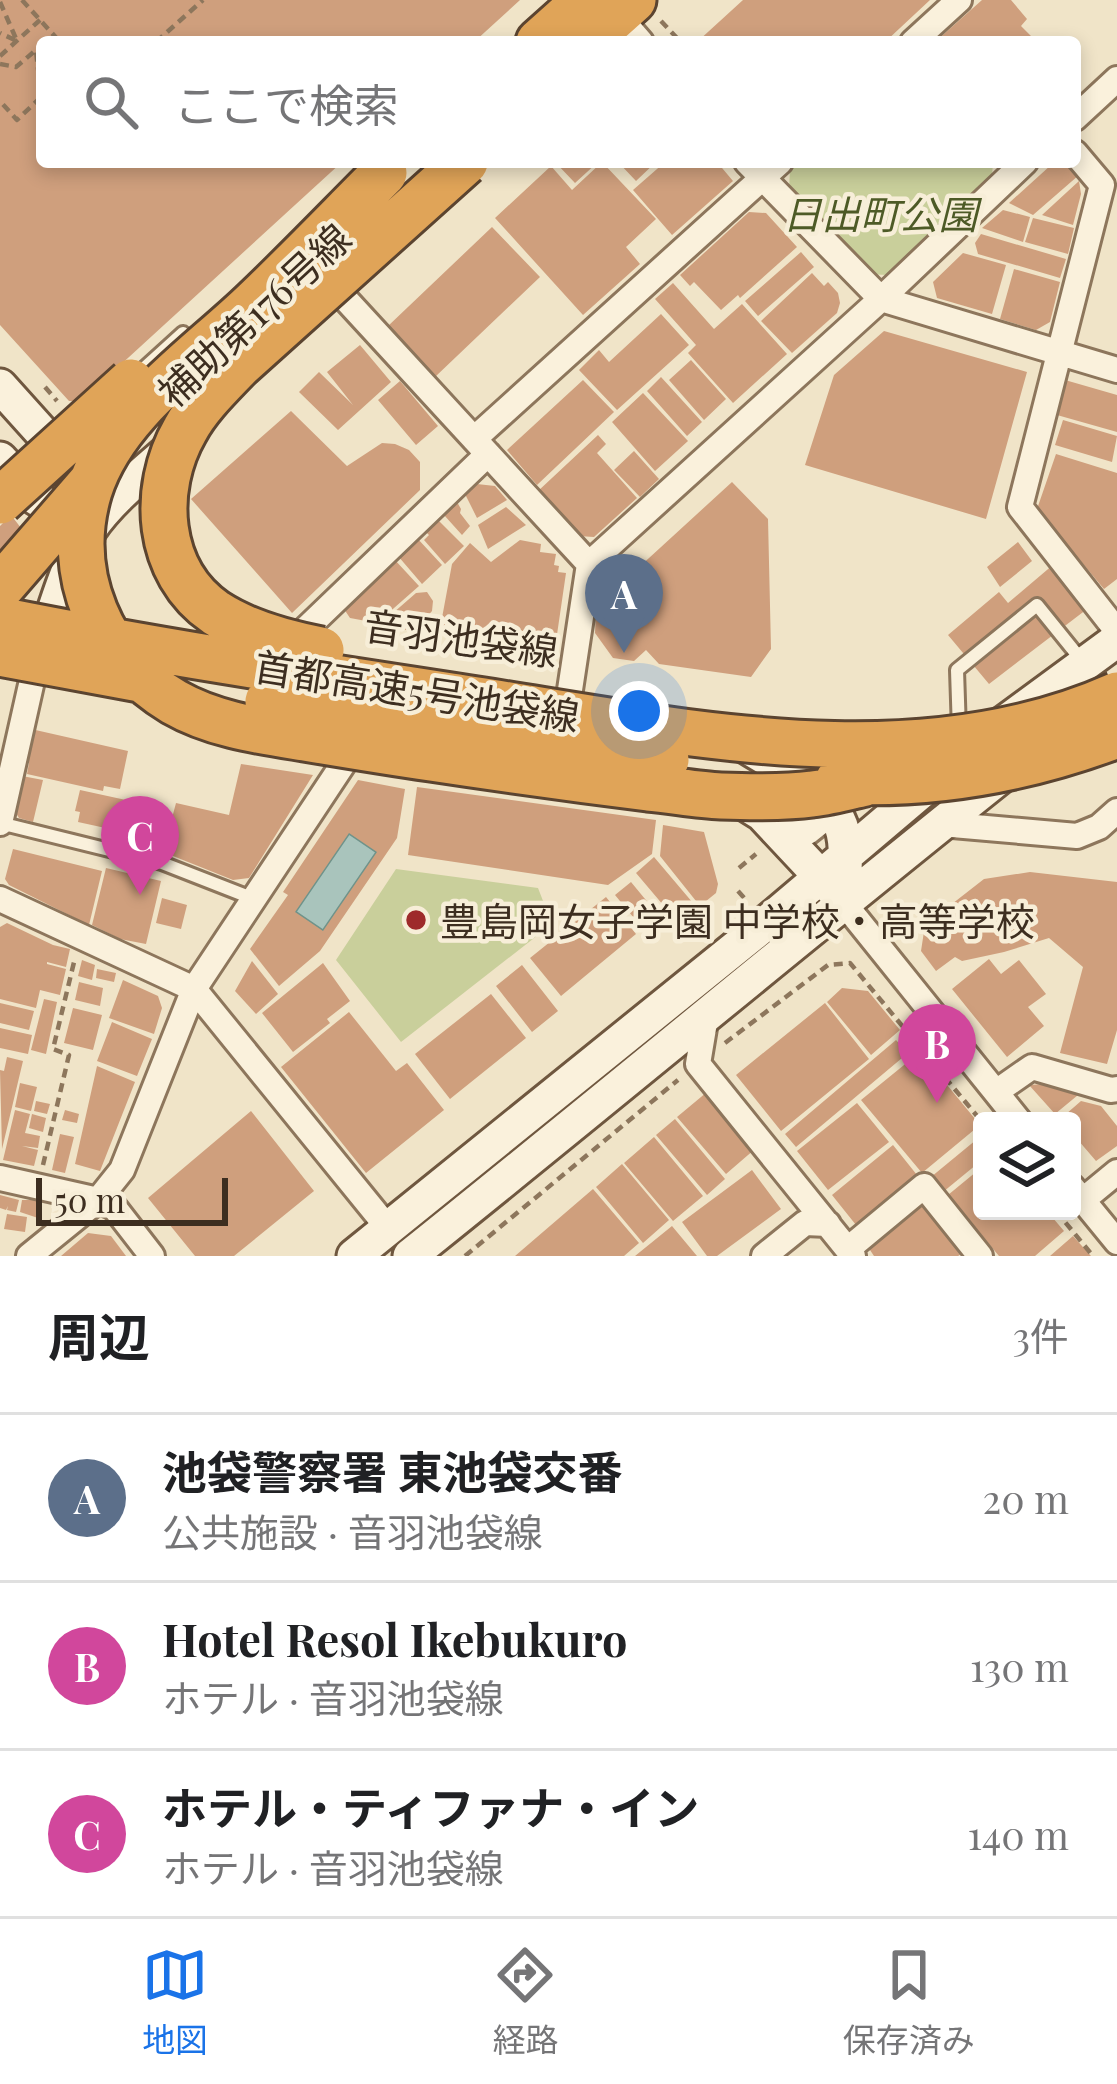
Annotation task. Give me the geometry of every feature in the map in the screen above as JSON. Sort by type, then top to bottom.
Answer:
[{"type":"highway","points":[[545,36],[586,0]]},
{"type":"highway","points":[[0,501],[239,283],[390,168]]},
{"type":"highway","points":[[390,168],[255,303],[143,405],[112,442],[88,494],[81,561],[100,628],[123,660],[174,702],[200,714],[243,728],[379,751],[721,796],[812,794],[866,783]]},
{"type":"highway","points":[[0,588],[115,454],[183,388],[434,168]]},
{"type":"highway","points":[[458,168],[207,399],[184,431],[167,470],[164,527],[172,559],[213,611],[264,636],[405,664],[613,720]]},
{"type":"highway","name":"首都高速5号池袋線","points":[[0,620],[257,666],[613,720],[761,740],[864,746],[951,741],[1064,716],[1101,680]]},
{"type":"highway","name":"首都高速5号池袋線","points":[[11,666],[757,774],[866,783],[991,771],[1117,735]]},
{"type":"main road","points":[[619,31],[657,0]]},
{"type":"main road","name":"補助第176号線","points":[[11,666],[54,614],[88,531],[115,501],[472,168]]},
{"type":"main road","points":[[0,386],[71,464],[115,501]]},
{"type":"main road","points":[[0,418],[56,479],[88,531]]},
{"type":"main road","points":[[0,459],[36,498],[88,531]]},
{"type":"main road","name":"音羽池袋線","points":[[0,604],[280,653],[699,715],[873,750],[938,749],[970,743]]},
{"type":"main road","points":[[410,1256],[706,1016],[970,743],[1101,680],[1117,640]]},
{"type":"main road","points":[[11,666],[364,733],[668,778],[724,792],[762,814],[837,879]]},
{"type":"main road","points":[[354,1256],[837,879],[941,824],[1117,684]]},
{"type":"main road","points":[[699,715],[826,801],[843,832],[837,879]]},
{"type":"street","points":[[920,36],[959,0]]},
{"type":"street","points":[[1081,112],[1117,79]]},
{"type":"street","points":[[1081,160],[1102,185],[1020,508],[1117,631]]},
{"type":"street","points":[[280,653],[762,168]]},
{"type":"street","points":[[764,168],[881,299],[1117,370]]},
{"type":"street","points":[[560,762],[590,564],[881,299],[1015,168]]},
{"type":"street","points":[[338,291],[590,564]]},
{"type":"street","points":[[0,823],[11,666]]},
{"type":"street","points":[[29,1256],[98,1200],[122,1170],[194,989],[364,733]]},
{"type":"street","points":[[941,824],[1077,836],[1117,811]]},
{"type":"street","points":[[837,879],[1012,1112]]},
{"type":"street","points":[[0,899],[194,989],[388,1228]]},
{"type":"street","points":[[706,1016],[698,1064],[851,1253],[924,1186],[980,1256]]},
{"type":"street","points":[[996,1092],[1032,1067],[1117,1089]]},
{"type":"street","points":[[1081,1192],[1117,1172]]},
{"type":"street","points":[[0,1178],[114,1207],[152,1256]]},
{"type":"street","points":[[1081,1199],[1117,1242]]},
{"type":"street","points":[[764,1256],[805,1223],[828,1224]]},
{"type":"lane","points":[[140,372],[183,333]]},
{"type":"lane","points":[[970,743],[957,670],[1037,605],[1101,680]]},
{"type":"lane","points":[[0,823],[162,863],[254,899]]},
{"type":"path","points":[[22,0],[55,36]]},
{"type":"path","points":[[163,36],[202,0]]},
{"type":"path","points":[[0,2],[17,41]]},
{"type":"path","points":[[36,50],[16,67],[0,60],[40,20]]},
{"type":"path","points":[[0,33],[17,41]]},
{"type":"path","points":[[0,101],[17,120],[36,102]]},
{"type":"path","points":[[739,868],[756,854]]},
{"type":"path","points":[[738,891],[747,902]]},
{"type":"path","points":[[38,1187],[69,1055],[53,1049],[80,935]]},
{"type":"path","points":[[1063,1220],[1093,1256]]},
{"type":"green space","name":"日出町公園","points":[[993,168],[992,176],[887,275],[868,274],[789,189],[790,170]]},
{"type":"green space","points":[[396,869],[538,888],[552,924],[401,1042],[336,960]]},
{"type":"water","points":[[349,833],[377,852],[323,931],[295,912]]},
{"type":"building","points":[[0,0],[520,0],[481,36],[36,36],[36,168],[335,168],[81,401],[69,401],[0,325]]},
{"type":"building","points":[[743,0],[930,0],[891,36],[704,36]]},
{"type":"building","points":[[982,0],[1011,0],[1027,19],[1021,26],[1031,36],[942,36]]},
{"type":"building","points":[[549,168],[572,190],[596,168],[608,168],[656,219],[626,247],[640,264],[583,315],[495,218]]},
{"type":"building","points":[[561,168],[591,168],[575,183]]},
{"type":"building","points":[[624,168],[650,168],[636,181]]},
{"type":"building","points":[[658,168],[722,168],[733,181],[672,235],[633,190]]},
{"type":"building","points":[[1048,168],[1071,168],[1079,175],[1033,215],[1009,203]]},
{"type":"building","points":[[1079,181],[1081,194],[1073,225],[1042,215]]},
{"type":"building","points":[[1003,210],[1030,217],[1023,242],[982,228]]},
{"type":"building","points":[[749,212],[766,213],[797,247],[721,310],[694,282],[690,286],[680,275]]},
{"type":"building","points":[[1033,218],[1074,228],[1068,254],[1025,242]]},
{"type":"building","points":[[492,227],[540,277],[435,377],[387,327]]},
{"type":"building","points":[[981,234],[1066,259],[1060,278],[978,254],[975,243]]},
{"type":"building","points":[[801,252],[814,267],[758,316],[745,301]]},
{"type":"building","points":[[963,253],[1006,265],[992,314],[937,298],[933,282]]},
{"type":"building","points":[[1014,269],[1060,282],[1050,322],[1036,330],[1000,319]]},
{"type":"building","points":[[812,273],[824,286],[828,282],[840,303],[837,313],[792,353],[761,321]]},
{"type":"building","points":[[673,283],[714,329],[742,304],[787,354],[733,403],[688,353],[696,345],[655,299]]},
{"type":"building","points":[[661,314],[689,345],[617,410],[579,370],[599,350],[609,362]]},
{"type":"building","points":[[884,331],[1027,372],[986,519],[805,465],[834,375]]},
{"type":"building","points":[[360,345],[391,382],[338,430],[299,392],[319,372],[353,405],[327,372]]},
{"type":"building","points":[[691,360],[726,399],[704,420],[669,380]]},
{"type":"building","points":[[661,377],[702,422],[687,436],[647,391]]},
{"type":"building","points":[[583,380],[614,412],[537,485],[507,450]]},
{"type":"building","points":[[1065,380],[1117,395],[1117,432],[1057,415]]},
{"type":"building","points":[[400,381],[438,426],[416,445],[378,400]]},
{"type":"building","points":[[643,393],[688,441],[655,471],[612,422]]},
{"type":"building","points":[[291,411],[347,466],[382,443],[409,450],[420,462],[420,490],[292,613],[191,499]]},
{"type":"building","points":[[1063,420],[1117,436],[1112,462],[1055,445]]},
{"type":"building","points":[[598,435],[606,444],[597,453],[637,498],[594,537],[578,536],[537,492]]},
{"type":"building","points":[[634,451],[659,479],[640,497],[614,470]]},
{"type":"building","points":[[1056,454],[1117,473],[1117,579],[1104,589],[1037,509]]},
{"type":"building","points":[[732,482],[768,519],[771,649],[751,677],[659,664],[646,650],[634,661],[613,658],[595,633],[596,614],[605,606],[601,602]]},
{"type":"building","points":[[477,484],[495,486],[507,500],[477,518],[465,494]]},
{"type":"building","points":[[457,502],[470,526],[462,535],[444,515]]},
{"type":"building","points":[[506,507],[526,525],[488,549],[478,525]]},
{"type":"building","points":[[11,515],[21,528],[22,539],[0,569],[0,526]]},
{"type":"building","points":[[438,520],[464,546],[445,564],[424,540]]},
{"type":"building","points":[[417,538],[442,565],[422,584],[398,556]]},
{"type":"building","points":[[520,540],[541,544],[540,552],[556,554],[554,565],[559,566],[558,572],[566,573],[554,655],[439,634],[452,564],[470,543],[491,562]]},
{"type":"building","points":[[1018,542],[1032,561],[1000,587],[987,567]]},
{"type":"building","points":[[394,559],[419,586],[377,623],[350,618],[342,606]]},
{"type":"building","points":[[1054,564],[1091,606],[989,684],[948,635],[999,592],[1008,603]]},
{"type":"building","points":[[427,592],[432,611],[417,628],[405,630],[396,621],[386,625],[385,620],[416,593]]},
{"type":"building","points":[[31,729],[128,751],[120,789],[104,786],[103,791],[27,774],[29,763],[24,762]]},
{"type":"building","points":[[241,764],[313,775],[249,878],[233,880],[163,852],[176,803],[229,815]]},
{"type":"building","points":[[22,776],[43,780],[33,822],[19,818],[14,810]]},
{"type":"building","points":[[358,780],[405,789],[397,838],[320,951],[279,986],[250,949],[288,895],[283,892]],"holes":[[[349,833],[377,852],[323,931],[295,912]]]},
{"type":"building","points":[[417,787],[656,820],[652,854],[608,885],[408,855]]},
{"type":"building","points":[[80,790],[158,807],[151,838],[78,822],[80,812],[75,811]]},
{"type":"building","points":[[663,825],[704,832],[718,884],[716,893],[700,906],[660,856]]},
{"type":"building","points":[[13,849],[102,871],[89,925],[9,885],[5,879]]},
{"type":"building","points":[[654,857],[693,903],[675,919],[636,873]]},
{"type":"building","points":[[106,868],[161,881],[146,944],[120,939],[92,925]]},
{"type":"building","points":[[1030,872],[1117,882],[1117,1030],[1107,1064],[1060,1053],[1083,967],[1049,938],[962,961],[955,957],[936,971],[921,951],[925,925],[984,879]]},
{"type":"building","points":[[631,882],[664,922],[648,935],[615,895]]},
{"type":"building","points":[[606,897],[636,934],[561,996],[530,958]]},
{"type":"building","points":[[162,898],[187,905],[181,929],[156,923]]},
{"type":"building","points":[[7,923],[70,949],[66,967],[47,962],[66,969],[60,995],[40,990],[36,1008],[0,999],[0,927]]},
{"type":"building","points":[[989,959],[1001,974],[1019,960],[1046,994],[1028,1007],[1044,1026],[1007,1057],[952,989]]},
{"type":"building","points":[[82,960],[95,965],[92,980],[78,976]]},
{"type":"building","points":[[252,961],[278,994],[256,1014],[235,991]]},
{"type":"building","points":[[323,963],[350,1001],[293,1052],[262,1013]]},
{"type":"building","points":[[522,965],[558,1011],[532,1032],[496,986]]},
{"type":"building","points":[[97,969],[116,973],[114,982],[96,978]]},
{"type":"building","points":[[123,980],[158,996],[162,1008],[154,1034],[109,1018]]},
{"type":"building","points":[[79,982],[103,988],[100,1006],[75,1000]]},
{"type":"building","points":[[842,988],[868,991],[900,1030],[871,1055],[827,1002]]},
{"type":"building","points":[[491,994],[526,1038],[450,1099],[415,1054]]},
{"type":"building","points":[[44,999],[57,1002],[46,1054],[31,1050]]},
{"type":"building","points":[[0,1003],[34,1011],[29,1030],[0,1023]]},
{"type":"building","points":[[825,1003],[869,1059],[781,1131],[736,1075]]},
{"type":"building","points":[[73,1008],[102,1015],[93,1050],[64,1043]]},
{"type":"building","points":[[349,1012],[396,1071],[407,1063],[444,1110],[366,1173],[281,1067]]},
{"type":"building","points":[[112,1022],[152,1039],[137,1076],[97,1061]]},
{"type":"building","points":[[0,1028],[32,1035],[28,1054],[0,1048]]},
{"type":"building","points":[[896,1040],[908,1053],[796,1147],[785,1134]]},
{"type":"building","points":[[920,1052],[973,1116],[973,1131],[922,1173],[861,1100]]},
{"type":"building","points":[[7,1057],[23,1061],[2,1149],[0,1070],[4,1071]]},
{"type":"building","points":[[97,1066],[135,1082],[100,1171],[75,1164]]},
{"type":"building","points":[[20,1083],[37,1087],[31,1111],[15,1107]]},
{"type":"building","points":[[1044,1084],[1078,1095],[1053,1112],[1029,1085]]},
{"type":"building","points":[[707,1092],[755,1149],[726,1174],[677,1117]]},
{"type":"building","points":[[36,1101],[50,1104],[47,1114],[34,1111]]},
{"type":"building","points":[[1081,1101],[1101,1106],[1117,1126],[1117,1146],[1096,1161],[1081,1144],[1081,1112],[1068,1112]]},
{"type":"building","points":[[857,1103],[889,1142],[828,1190],[797,1151]]},
{"type":"building","points":[[15,1110],[30,1114],[25,1133],[40,1136],[38,1148],[22,1146],[38,1150],[34,1166],[3,1160]]},
{"type":"building","points":[[65,1110],[79,1114],[77,1123],[62,1120]]},
{"type":"building","points":[[251,1111],[314,1191],[234,1256],[195,1256],[148,1198]]},
{"type":"building","points":[[32,1114],[46,1118],[43,1132],[29,1128]]},
{"type":"building","points":[[675,1119],[725,1179],[707,1195],[656,1135]]},
{"type":"building","points":[[60,1134],[74,1137],[65,1173],[52,1170]]},
{"type":"building","points":[[654,1137],[703,1196],[673,1221],[624,1163]]},
{"type":"building","points":[[973,1142],[973,1167],[943,1192],[931,1177]]},
{"type":"building","points":[[893,1145],[917,1175],[856,1225],[832,1195]]},
{"type":"building","points":[[622,1164],[669,1220],[643,1243],[596,1187]]},
{"type":"building","points":[[752,1170],[781,1209],[717,1256],[707,1256],[682,1222]]},
{"type":"building","points":[[973,1174],[973,1220],[1055,1220],[1064,1231],[1035,1256],[999,1256],[948,1195]]},
{"type":"building","points":[[593,1189],[639,1243],[624,1256],[515,1256]]},
{"type":"building","points":[[0,1195],[19,1200],[16,1212],[7,1210],[8,1206],[0,1208]]},
{"type":"building","points":[[22,1200],[37,1200],[41,1219],[20,1212]]},
{"type":"building","points":[[926,1203],[963,1253],[874,1256],[868,1247]]},
{"type":"building","points":[[7,1214],[27,1217],[25,1232],[4,1229]]},
{"type":"building","points":[[672,1226],[697,1256],[635,1256]]},
{"type":"building","points":[[88,1233],[111,1236],[126,1256],[61,1256]]},
{"type":"building","points":[[1073,1236],[1091,1256],[1050,1256]]},
{"type":"place","name":"池袋警察署 東池袋交番","points":[[624,653]]},
{"type":"place","name":"ホテル・ティファナ・イン","points":[[140,895]]},
{"type":"place","name":"豊島岡女子学園 中学校・高等学校","points":[[416,920]]},
{"type":"place","name":"Hotel Resol Ikebukuro","points":[[937,1103]]}]
